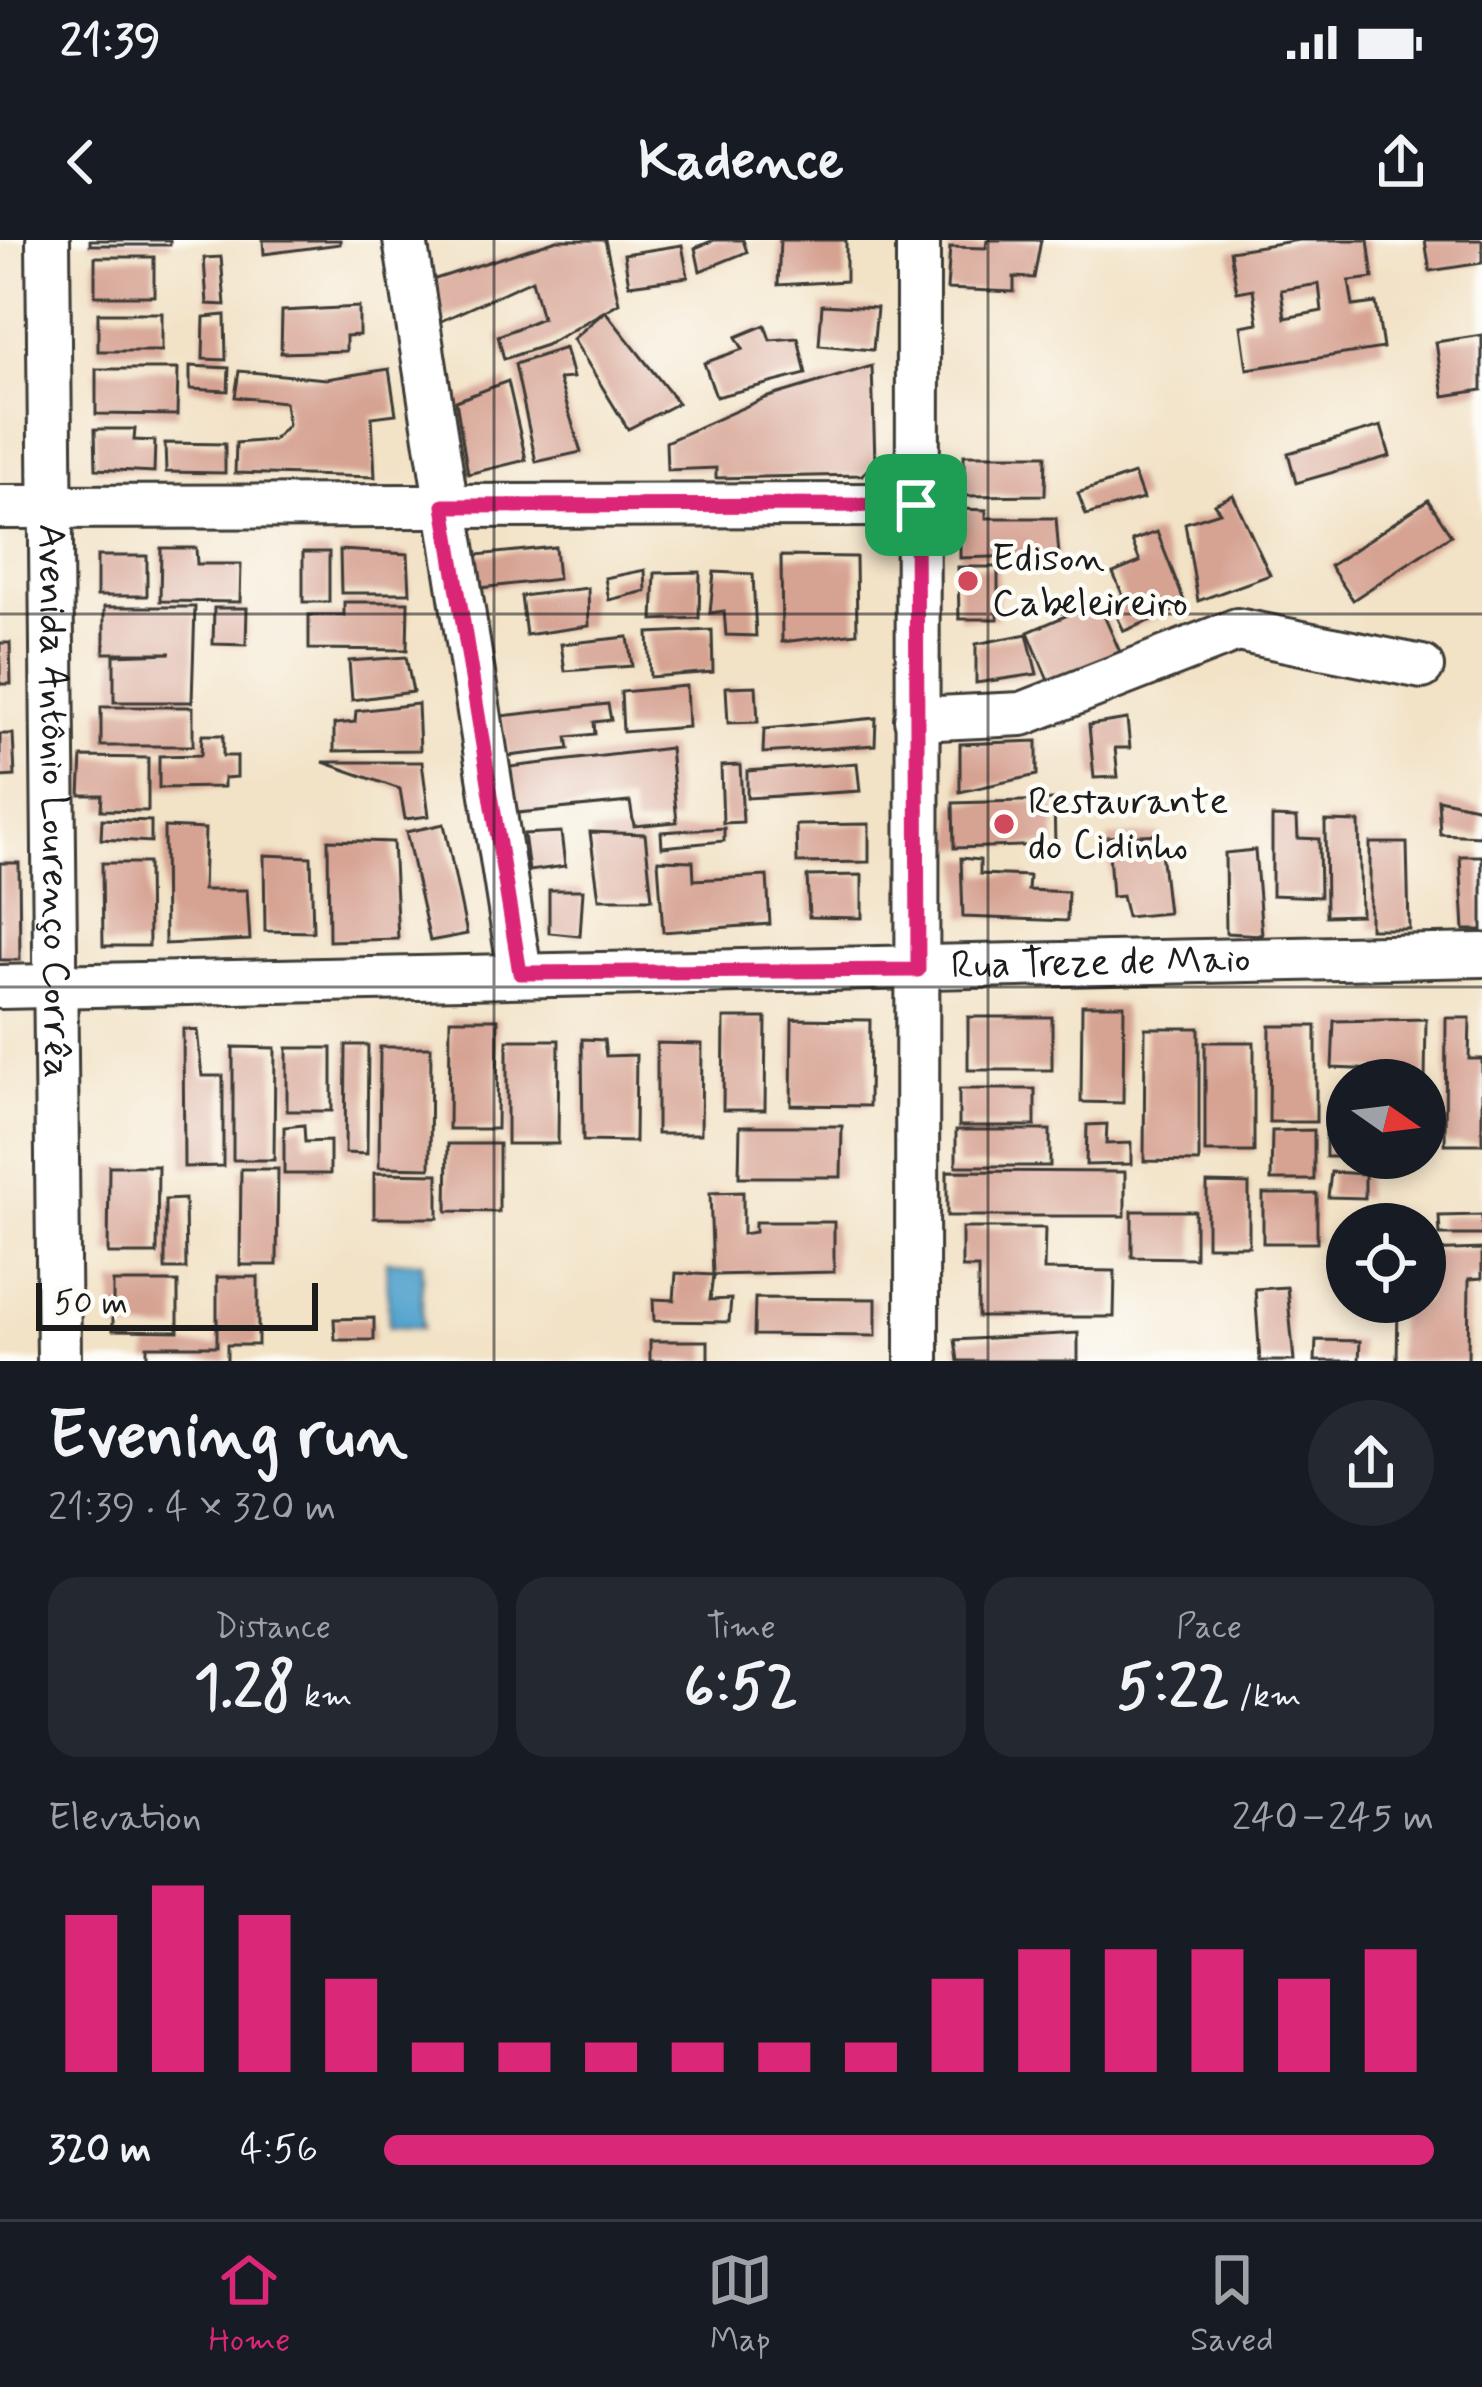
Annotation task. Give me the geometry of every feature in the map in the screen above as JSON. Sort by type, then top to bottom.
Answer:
[{"type":"street","name":"Avenida Antônio Lourenço Corrêa","points":[[48,240],[59,1361]]},
{"type":"street","points":[[405,240],[520,973]]},
{"type":"street","points":[[917,1361],[918,240]]},
{"type":"street","points":[[0,507],[916,505]]},
{"type":"street","points":[[916,719],[1022,714],[1237,630],[1422,667]]},
{"type":"street","name":"Rua Treze de Maio","points":[[0,987],[1482,955]]},
{"type":"water","points":[[386,1261],[422,1262],[422,1328],[389,1327]]},
{"type":"building","points":[[90,240],[170,240],[170,245],[90,245]]},
{"type":"building","points":[[263,240],[340,240],[340,244],[264,254]]},
{"type":"building","points":[[557,240],[605,240],[619,303],[546,345],[504,359],[498,336],[542,318],[532,280],[441,321],[429,281]]},
{"type":"building","points":[[714,240],[743,240],[747,252],[700,271],[695,248]]},
{"type":"building","points":[[780,240],[846,240],[846,281],[778,285]]},
{"type":"building","points":[[987,240],[1041,240],[1034,278],[1014,277],[1014,292],[947,289],[950,247],[986,248]]},
{"type":"building","points":[[1299,240],[1368,240],[1373,278],[1349,281],[1353,306],[1376,303],[1383,348],[1247,369],[1241,326],[1258,323],[1253,289],[1237,292],[1230,251]],"holes":[[[1319,284],[1322,311],[1285,318],[1281,290]]]},
{"type":"building","points":[[1425,240],[1482,240],[1482,263],[1430,271]]},
{"type":"building","points":[[682,245],[688,277],[629,285],[624,254]]},
{"type":"building","points":[[95,257],[154,257],[154,296],[95,296]]},
{"type":"building","points":[[221,257],[225,305],[207,304],[204,258]]},
{"type":"building","points":[[822,305],[877,308],[873,350],[819,345]]},
{"type":"building","points":[[359,307],[359,335],[346,336],[346,351],[281,353],[282,311]]},
{"type":"building","points":[[605,311],[678,403],[628,429],[573,339]]},
{"type":"building","points":[[98,313],[162,313],[162,351],[98,351]]},
{"type":"building","points":[[225,315],[226,360],[203,359],[204,317]]},
{"type":"building","points":[[765,325],[770,340],[798,338],[806,374],[716,397],[704,363],[743,349],[736,337]]},
{"type":"building","points":[[1482,335],[1482,390],[1444,396],[1436,342]]},
{"type":"building","points":[[565,348],[573,378],[559,379],[581,452],[536,462],[515,364]]},
{"type":"building","points":[[190,366],[229,368],[228,391],[190,389]]},
{"type":"building","points":[[872,366],[875,462],[862,475],[716,478],[716,468],[667,470],[666,442],[765,398]]},
{"type":"building","points":[[96,369],[178,369],[177,415],[96,414]]},
{"type":"building","points":[[389,369],[396,414],[372,417],[375,477],[235,473],[236,443],[273,440],[288,425],[285,402],[235,397],[239,371],[326,379]]},
{"type":"building","points":[[508,381],[526,460],[468,474],[456,401]]},
{"type":"building","points":[[1381,426],[1390,456],[1296,483],[1288,453]]},
{"type":"building","points":[[95,429],[135,429],[134,440],[155,441],[154,472],[96,469]]},
{"type":"building","points":[[165,443],[225,444],[225,473],[166,472]]},
{"type":"building","points":[[964,455],[1046,455],[1045,495],[964,496]]},
{"type":"building","points":[[1134,474],[1143,499],[1086,515],[1078,493]]},
{"type":"building","points":[[1233,495],[1270,575],[1198,601],[1185,523],[1220,512],[1214,504]]},
{"type":"building","points":[[1428,500],[1451,535],[1353,600],[1330,566]]},
{"type":"building","points":[[960,509],[986,510],[986,518],[1056,518],[1059,555],[960,558]]},
{"type":"building","points":[[1157,532],[1186,606],[1124,631],[1110,602],[1124,598],[1113,573],[1140,562],[1132,541]]},
{"type":"building","points":[[555,547],[558,579],[480,588],[477,555]]},
{"type":"building","points":[[161,548],[196,548],[197,564],[241,564],[240,602],[160,601]]},
{"type":"building","points":[[340,550],[408,554],[410,593],[341,593]]},
{"type":"building","points":[[303,552],[329,552],[329,602],[303,602]]},
{"type":"building","points":[[97,556],[147,556],[147,596],[97,596]]},
{"type":"building","points":[[781,556],[856,557],[857,633],[782,642]]},
{"type":"building","points":[[958,567],[998,567],[998,619],[959,619]]},
{"type":"building","points":[[645,570],[646,591],[609,600],[605,578]]},
{"type":"building","points":[[700,572],[699,618],[653,620],[655,573]]},
{"type":"building","points":[[714,572],[753,574],[756,636],[726,635],[724,611],[710,613]]},
{"type":"building","points":[[588,588],[589,626],[526,635],[521,596]]},
{"type":"building","points":[[344,602],[408,602],[407,650],[309,649],[309,615],[344,615]]},
{"type":"building","points":[[1098,602],[1120,652],[1049,683],[1028,632]]},
{"type":"building","points":[[104,607],[195,607],[192,702],[114,702],[114,655],[171,653],[104,653]]},
{"type":"building","points":[[214,608],[247,608],[246,645],[213,644]]},
{"type":"building","points":[[712,630],[713,672],[650,677],[648,633]]},
{"type":"building","points":[[1027,634],[1037,674],[976,683],[976,644]]},
{"type":"building","points":[[628,637],[632,666],[565,671],[561,644]]},
{"type":"building","points":[[0,643],[10,643],[11,684],[0,684]]},
{"type":"building","points":[[406,657],[413,692],[352,700],[349,661]]},
{"type":"building","points":[[686,686],[688,727],[623,732],[621,692]]},
{"type":"building","points":[[756,686],[758,722],[728,723],[726,687]]},
{"type":"building","points":[[418,704],[420,750],[334,751],[334,724],[355,722],[356,711]]},
{"type":"building","points":[[608,704],[611,720],[594,722],[595,734],[567,737],[569,749],[508,756],[501,716]]},
{"type":"building","points":[[101,707],[193,707],[193,746],[101,746]]},
{"type":"building","points":[[876,718],[875,745],[763,753],[764,729]]},
{"type":"building","points":[[1127,719],[1130,748],[1115,748],[1118,777],[1094,778],[1089,725]]},
{"type":"building","points":[[0,734],[13,734],[15,776],[0,777]]},
{"type":"building","points":[[202,735],[223,735],[223,756],[237,756],[237,777],[224,778],[224,787],[159,788],[159,756],[201,755]]},
{"type":"building","points":[[1037,741],[1037,775],[960,792],[960,744]]},
{"type":"building","points":[[670,748],[677,822],[634,826],[630,802],[517,813],[510,767]]},
{"type":"building","points":[[82,757],[148,758],[148,811],[101,810],[102,795],[80,795]]},
{"type":"building","points":[[323,762],[422,762],[429,816],[405,819],[400,789]]},
{"type":"building","points":[[857,763],[860,791],[747,798],[747,771]]},
{"type":"building","points":[[740,765],[743,822],[723,823],[721,766]]},
{"type":"building","points":[[1438,799],[1481,808],[1480,836],[1440,834]]},
{"type":"building","name":"Restaurante do Cidinho","points":[[1054,800],[1055,845],[954,848],[953,803]]},
{"type":"building","points":[[1272,817],[1297,818],[1298,838],[1319,839],[1320,897],[1272,895]]},
{"type":"building","points":[[102,819],[151,821],[151,842],[101,839]]},
{"type":"building","points":[[1325,821],[1359,822],[1361,915],[1326,916]]},
{"type":"building","points":[[444,824],[467,934],[430,941],[406,832]]},
{"type":"building","points":[[869,824],[869,862],[797,863],[796,825]]},
{"type":"building","points":[[164,827],[205,829],[203,890],[247,890],[250,940],[165,944]]},
{"type":"building","points":[[724,828],[724,841],[662,847],[661,832]]},
{"type":"building","points":[[561,832],[565,866],[529,871],[524,834]]},
{"type":"building","points":[[590,832],[645,834],[652,899],[599,899]]},
{"type":"building","points":[[1159,834],[1168,913],[1127,917],[1122,896],[1112,897],[1108,837]]},
{"type":"building","points":[[328,840],[393,842],[398,939],[329,941]]},
{"type":"building","points":[[1370,843],[1407,843],[1409,929],[1370,929]]},
{"type":"building","points":[[1255,850],[1262,935],[1226,933],[1225,853]]},
{"type":"building","points":[[264,855],[311,857],[313,932],[265,931]]},
{"type":"building","points":[[1460,856],[1482,856],[1482,930],[1464,930]]},
{"type":"building","points":[[961,858],[980,860],[980,874],[1029,876],[1028,890],[1068,892],[1067,921],[963,917]]},
{"type":"building","points":[[658,860],[693,861],[694,880],[767,876],[770,924],[663,932]]},
{"type":"building","points":[[0,863],[19,863],[20,960],[0,960]]},
{"type":"building","points":[[102,863],[148,863],[149,946],[103,946]]},
{"type":"building","points":[[862,875],[862,918],[809,917],[807,876]]},
{"type":"building","points":[[549,890],[583,890],[580,936],[549,933]]},
{"type":"building","points":[[1082,1005],[1124,1005],[1123,1103],[1081,1102]]},
{"type":"building","points":[[968,1017],[1052,1017],[1052,1070],[968,1070]]},
{"type":"building","points":[[724,1018],[766,1018],[765,1110],[723,1110]]},
{"type":"building","points":[[1446,1018],[1470,1018],[1469,1059],[1482,1059],[1482,1144],[1446,1144]]},
{"type":"building","points":[[450,1019],[498,1019],[497,1129],[449,1129]]},
{"type":"building","points":[[792,1019],[870,1020],[869,1106],[791,1105]]},
{"type":"building","points":[[1426,1019],[1425,1059],[1332,1059],[1334,1021]]},
{"type":"building","points":[[1270,1026],[1316,1026],[1316,1122],[1269,1122]]},
{"type":"building","points":[[1145,1028],[1199,1028],[1199,1162],[1144,1161]]},
{"type":"building","points":[[183,1029],[197,1030],[202,1076],[223,1076],[223,1166],[184,1167]]},
{"type":"building","points":[[582,1039],[604,1040],[606,1056],[636,1055],[635,1142],[583,1141]]},
{"type":"building","points":[[507,1040],[559,1040],[558,1144],[507,1144]]},
{"type":"building","points":[[1205,1042],[1254,1042],[1254,1152],[1205,1152]]},
{"type":"building","points":[[657,1043],[702,1044],[701,1134],[657,1134]]},
{"type":"building","points":[[346,1045],[368,1045],[367,1154],[345,1153]]},
{"type":"building","points":[[233,1047],[275,1048],[274,1160],[233,1160]]},
{"type":"building","points":[[380,1047],[431,1047],[430,1168],[379,1167]]},
{"type":"building","points":[[287,1048],[332,1048],[332,1111],[287,1111]]},
{"type":"building","points":[[959,1089],[1035,1089],[1035,1126],[959,1126]]},
{"type":"building","points":[[1107,1124],[1106,1144],[1131,1143],[1131,1164],[1086,1165],[1087,1125]]},
{"type":"building","points":[[304,1125],[305,1142],[330,1141],[330,1174],[284,1174],[284,1127]]},
{"type":"building","points":[[740,1126],[842,1126],[841,1177],[739,1177]]},
{"type":"building","points":[[956,1130],[1050,1130],[1050,1166],[956,1166]]},
{"type":"building","points":[[1314,1130],[1314,1180],[1271,1180],[1272,1131]]},
{"type":"building","points":[[448,1144],[499,1144],[499,1212],[447,1211]]},
{"type":"building","points":[[109,1166],[158,1166],[157,1254],[108,1254]]},
{"type":"building","points":[[241,1169],[278,1169],[277,1265],[240,1265]]},
{"type":"building","points":[[947,1171],[1125,1172],[1125,1216],[947,1216]]},
{"type":"building","points":[[374,1173],[438,1174],[438,1218],[374,1218]]},
{"type":"building","points":[[1330,1179],[1365,1179],[1365,1198],[1328,1197]]},
{"type":"building","points":[[1207,1183],[1249,1184],[1249,1246],[1207,1246]]},
{"type":"building","points":[[743,1192],[743,1234],[755,1232],[755,1222],[834,1222],[834,1272],[713,1275],[710,1193]]},
{"type":"building","points":[[1263,1194],[1317,1194],[1317,1243],[1263,1243]]},
{"type":"building","points":[[185,1199],[186,1269],[165,1269],[165,1200]]},
{"type":"building","points":[[1132,1211],[1195,1211],[1195,1258],[1132,1257]]},
{"type":"building","points":[[1482,1215],[1482,1235],[1446,1235],[1446,1216]]},
{"type":"building","points":[[962,1228],[1045,1228],[1044,1270],[1115,1271],[1114,1317],[978,1317],[978,1268],[962,1268]]},
{"type":"building","points":[[1482,1249],[1482,1278],[1469,1279],[1468,1361],[1397,1361],[1398,1323],[1446,1323],[1446,1250]]},
{"type":"building","points":[[676,1273],[713,1275],[710,1300],[731,1299],[729,1322],[654,1321],[653,1299],[674,1300]]},
{"type":"building","points":[[217,1277],[258,1277],[258,1345],[227,1345],[227,1361],[147,1361],[147,1346],[217,1346]]},
{"type":"building","points":[[113,1282],[178,1282],[178,1331],[113,1330]]},
{"type":"building","points":[[1287,1287],[1294,1361],[1260,1361],[1255,1289]]},
{"type":"building","points":[[755,1298],[876,1299],[876,1336],[754,1335]]},
{"type":"building","points":[[374,1318],[374,1340],[335,1340],[334,1319]]},
{"type":"building","points":[[1078,1333],[1078,1361],[958,1361],[955,1340]]},
{"type":"building","points":[[1316,1340],[1360,1341],[1359,1361],[1315,1361]]},
{"type":"building","points":[[650,1341],[708,1341],[708,1361],[650,1361]]},
{"type":"place","name":"Edison Cabeleireiro","points":[[968,581]]},
{"type":"place","name":"Restaurante do Cidinho","points":[[1004,824]]},
{"type":"route","points":[[916,505],[918,970],[520,973],[444,506],[916,505]]}]
